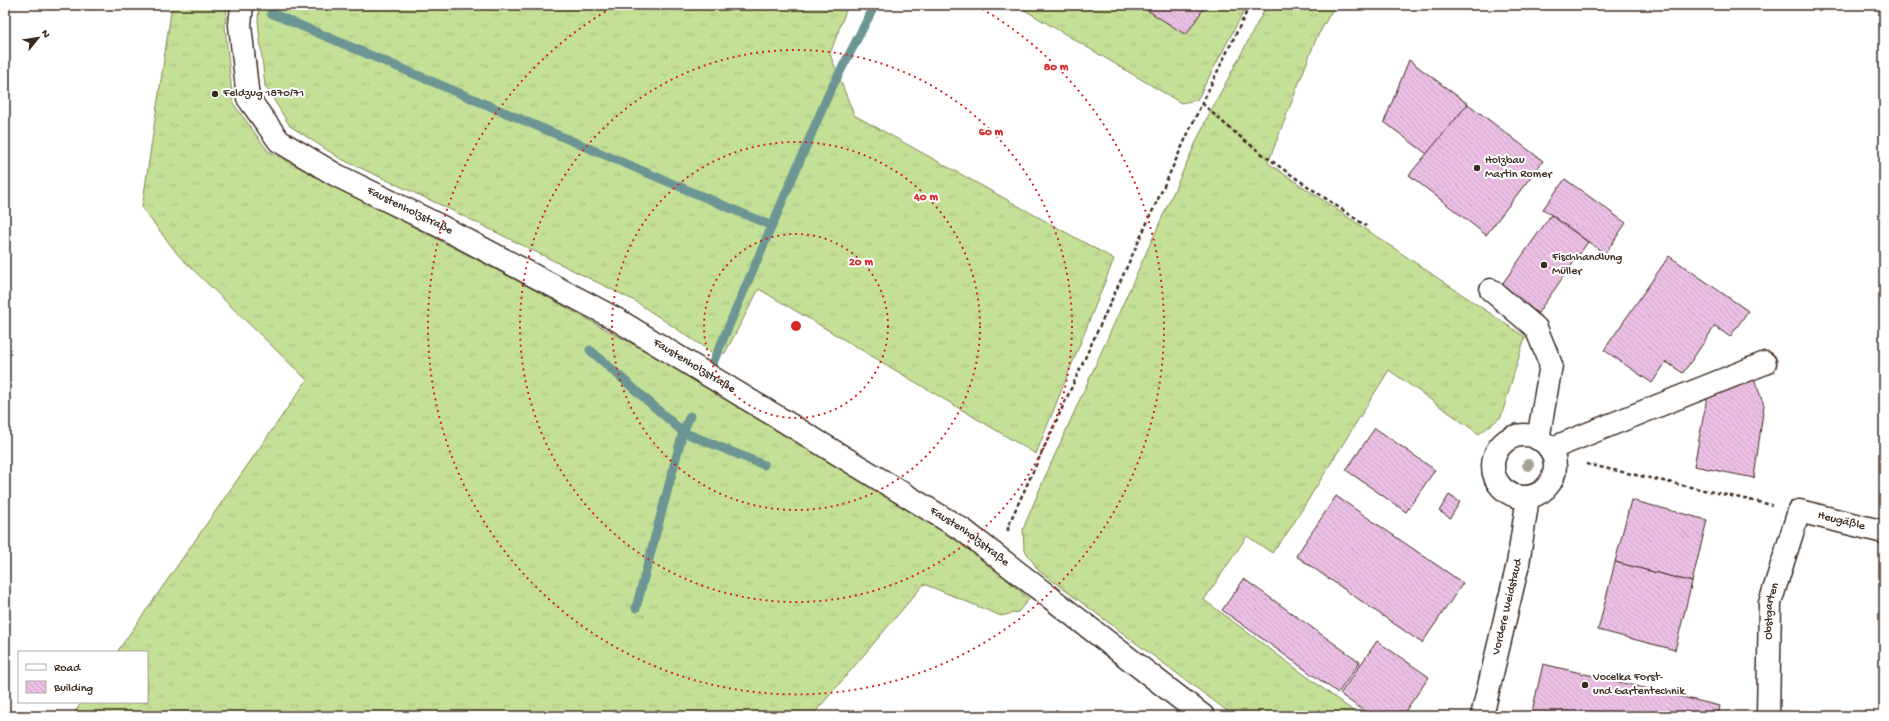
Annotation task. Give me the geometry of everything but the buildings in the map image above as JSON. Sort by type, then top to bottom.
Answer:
[{"type":"street","name":"Faustenholzstraße","points":[[242,5],[240,25],[248,98],[279,141],[336,175],[440,226],[616,318],[963,530],[1202,716]]},
{"type":"street","points":[[1492,290],[1536,328],[1551,365],[1547,448],[1555,466],[1554,475],[1550,484],[1537,495],[1519,497],[1511,494],[1498,482],[1495,474],[1495,457],[1505,442],[1512,438],[1529,436],[1547,448]]},
{"type":"street","points":[[1547,448],[1765,363]]},
{"type":"street","name":"Vordere Weidstaud","points":[[1482,716],[1518,564],[1528,497]]},
{"type":"street","name":"Heugäßle","points":[[1799,511],[1884,532]]},
{"type":"street","name":"Obstgarten","points":[[1768,716],[1770,603],[1799,511]]},
{"type":"path","points":[[1008,566],[1008,526],[1202,102],[1250,5]]},
{"type":"path","points":[[1202,102],[1224,125],[1261,153],[1366,226]]},
{"type":"path","points":[[1547,448],[1799,511]]},
{"type":"green space","points":[[172,5],[227,5],[225,27],[233,103],[268,151],[531,288],[707,385],[962,540],[1029,599],[1018,612],[1001,616],[924,584],[812,716],[72,716],[81,703],[148,703],[148,651],[118,651],[307,380],[179,256],[142,208]]},
{"type":"green space","points":[[259,5],[848,5],[830,54],[854,115],[1114,259],[1036,454],[759,289],[725,353],[714,354],[635,301],[445,207],[341,159],[290,126],[265,86],[258,21]]},
{"type":"green space","points":[[1016,5],[1247,5],[1197,100],[1181,103]]},
{"type":"green space","points":[[1267,5],[1335,5],[1316,39],[1268,163],[1525,337],[1501,417],[1479,434],[1389,370],[1290,529],[1272,553],[1247,536],[1204,600],[1360,716],[1234,716],[1038,570],[1024,549],[1023,529],[1044,479],[1206,120]]},
{"type":"waterway","points":[[712,365],[829,93],[875,5]]},
{"type":"waterway","points":[[271,13],[772,226]]},
{"type":"waterway","points":[[590,350],[683,432],[764,465]]},
{"type":"waterway","points":[[636,608],[683,432],[690,416]]},
{"type":"place","name":"Feldzug 1870/71","points":[[215,94]]},
{"type":"place","name":"Holzbau Martin Romer","points":[[1477,168]]},
{"type":"place","name":"Fischhandlung Müller","points":[[1544,265]]},
{"type":"place","name":"Vocelka Forst- und Gartentechnik","points":[[1585,685]]}]
